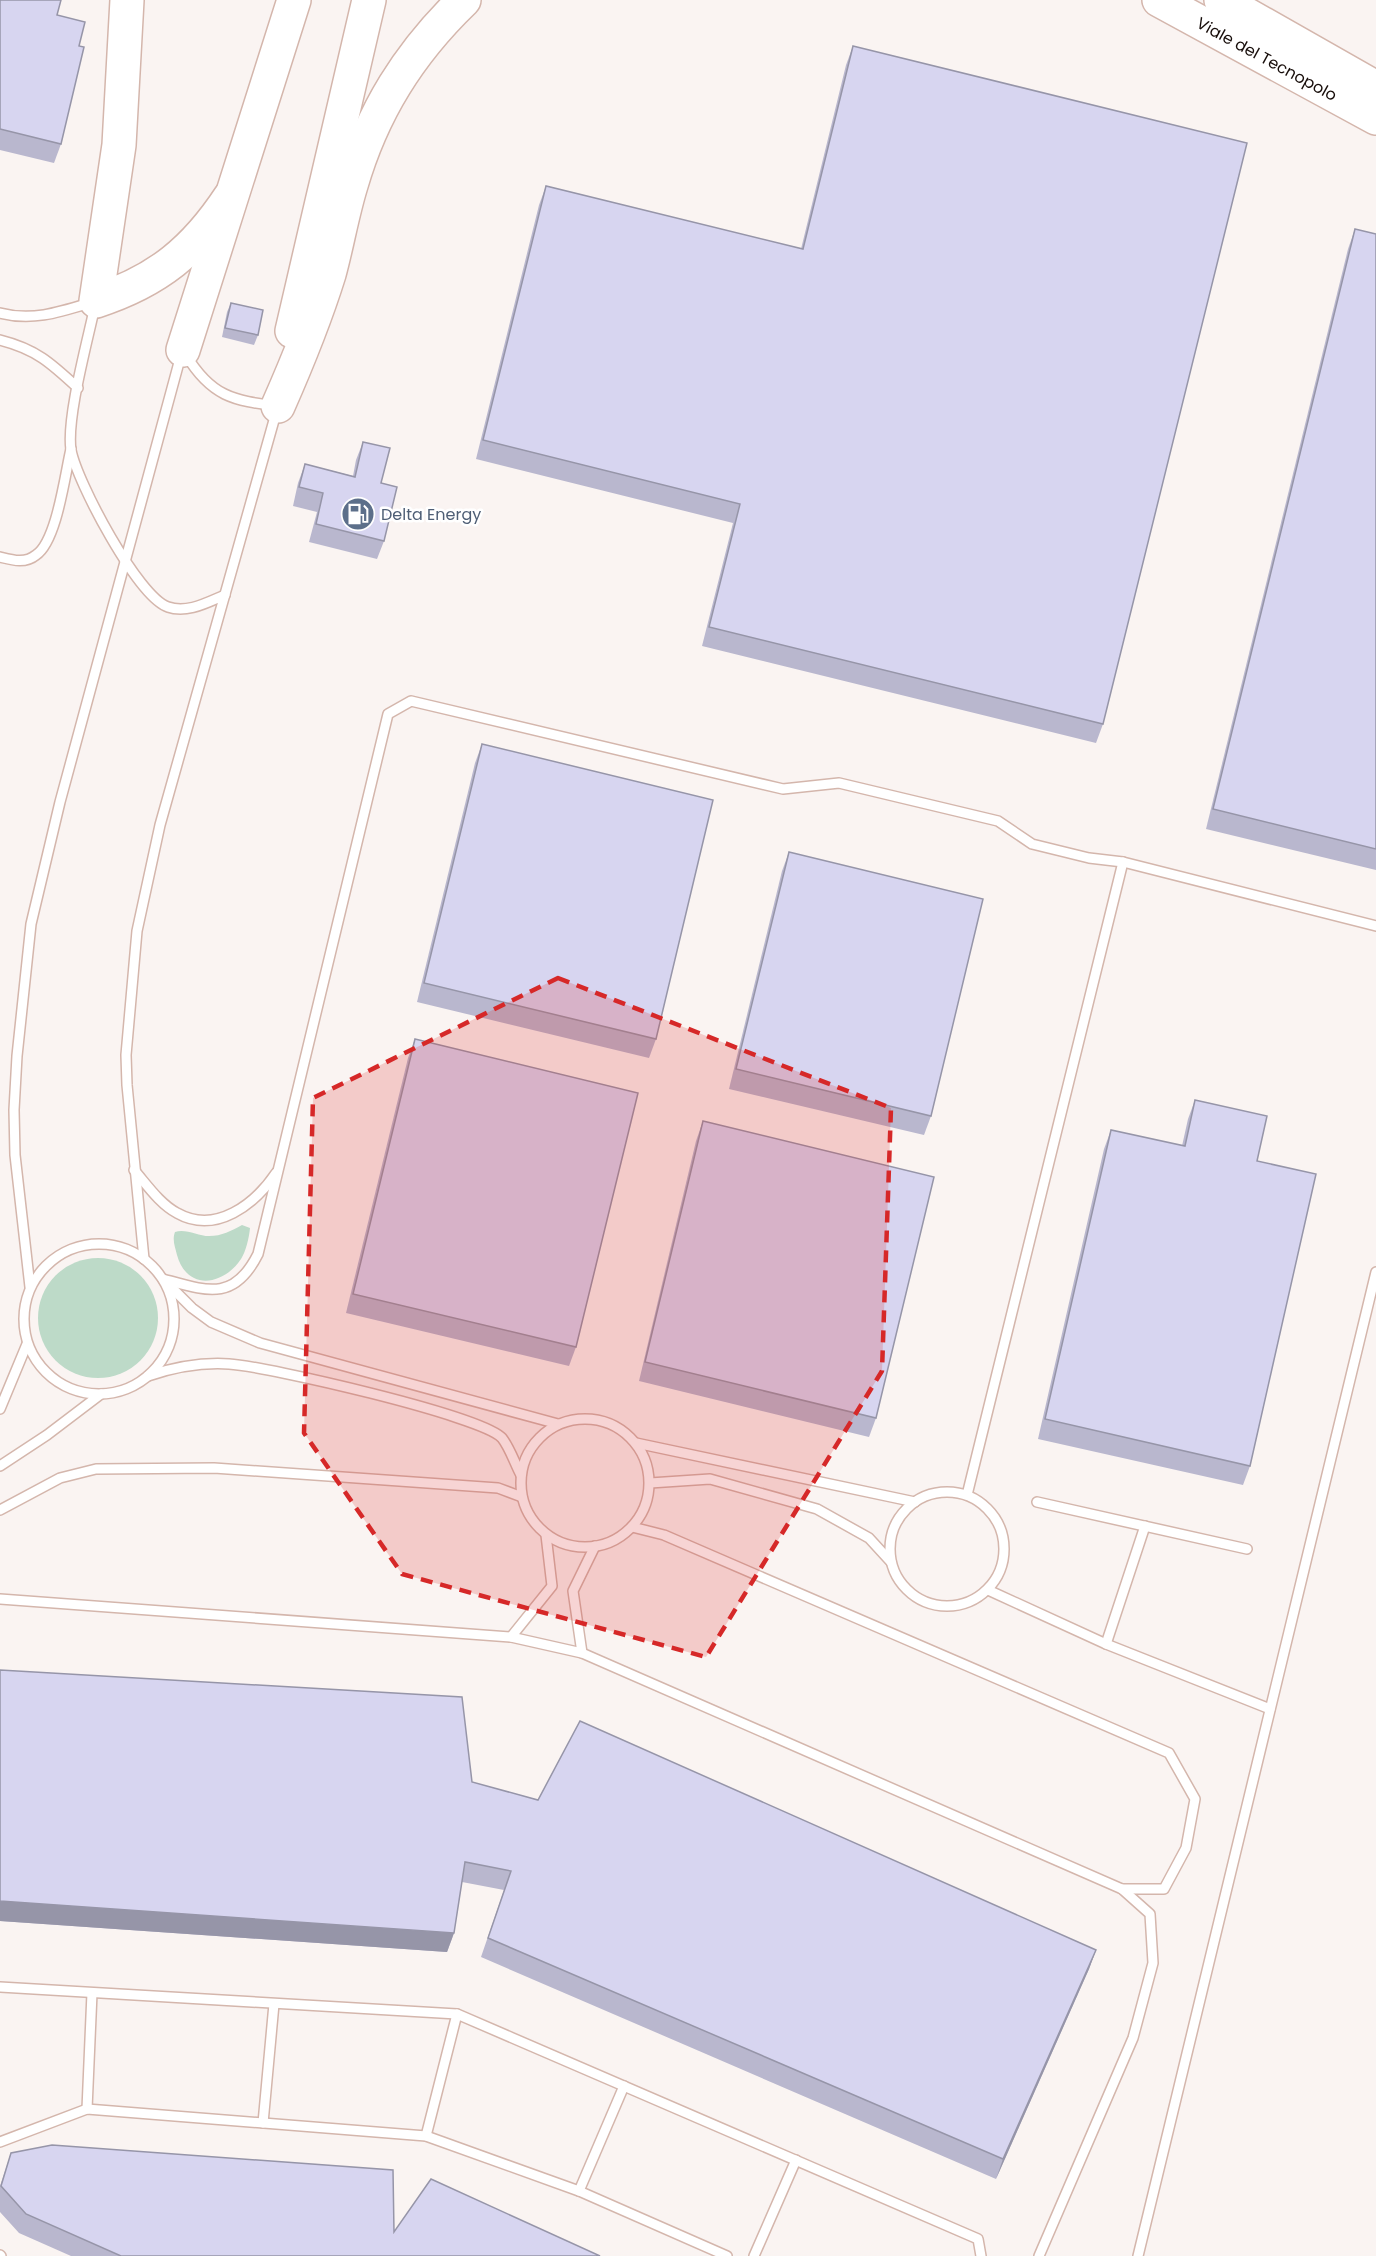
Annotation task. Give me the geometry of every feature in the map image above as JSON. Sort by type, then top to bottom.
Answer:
[{"type":"highway","points":[[127,0],[119,145],[96,301],[138,285],[173,262],[204,233],[230,197]]},
{"type":"highway","points":[[183,350],[294,0]]},
{"type":"highway","points":[[278,406],[299,294],[369,0]]},
{"type":"highway","points":[[278,406],[318,306],[350,187],[368,135],[408,63],[434,29],[464,0]]},
{"type":"highway","name":"Viale del Tecnopolo","points":[[1159,0],[1376,118]]},
{"type":"highway","name":"Viale del Tecnopolo","points":[[1221,0],[1376,88]]},
{"type":"lane","points":[[0,313],[16,316],[41,316],[96,301],[78,388],[71,449],[46,543],[36,556],[24,561],[0,557]]},
{"type":"lane","points":[[0,340],[21,346],[46,358],[78,388]]},
{"type":"lane","points":[[144,1259],[126,1085],[126,1054],[137,931],[160,825],[278,406],[242,402],[224,396],[198,373],[183,350]]},
{"type":"lane","points":[[30,1287],[15,1155],[14,1110],[17,1056],[31,924],[60,802],[183,350]]},
{"type":"lane","points":[[71,449],[99,518],[150,595],[169,608],[190,608],[225,595]]},
{"type":"lane","points":[[163,1279],[205,1290],[222,1290],[237,1283],[252,1265],[263,1241],[388,714],[411,701],[783,789],[839,783],[998,821],[1032,844],[1089,858],[1124,862],[1376,927]]},
{"type":"lane","points":[[967,1495],[1124,862]]},
{"type":"lane","points":[[134,1170],[158,1197],[178,1214],[200,1220],[220,1218],[239,1211],[255,1199],[279,1168]]},
{"type":"lane","points":[[521,1475],[501,1437],[442,1412],[263,1368],[201,1363],[148,1376],[126,1389],[101,1394],[78,1392],[56,1381],[39,1365],[27,1344],[24,1305],[30,1287],[43,1268],[60,1254],[81,1245],[103,1244],[125,1248],[144,1259],[192,1308],[211,1322],[260,1343],[558,1424]]},
{"type":"lane","points":[[1138,2256],[1376,1272]]},
{"type":"lane","points":[[148,1376],[162,1360],[171,1341],[174,1320],[171,1299],[163,1279]]},
{"type":"lane","points":[[0,1409],[27,1344]]},
{"type":"lane","points":[[0,1466],[47,1436],[101,1394]]},
{"type":"lane","points":[[579,1418],[600,1419],[620,1428],[636,1443],[646,1462],[650,1483],[647,1498],[632,1527],[615,1540],[595,1546],[578,1547],[561,1543],[546,1534],[531,1518],[522,1497],[521,1475],[527,1454],[539,1436],[558,1424],[579,1418]]},
{"type":"lane","points":[[636,1443],[915,1502]]},
{"type":"lane","points":[[0,1510],[60,1478],[108,1469],[214,1468],[498,1488],[522,1497]]},
{"type":"lane","points":[[650,1483],[710,1479],[816,1509],[869,1538],[891,1562]]},
{"type":"lane","points":[[949,1492],[967,1495],[987,1507],[1000,1526],[1005,1548],[1001,1571],[988,1590],[972,1602],[952,1607],[931,1605],[913,1596],[899,1581],[891,1562],[890,1545],[894,1528],[902,1514],[915,1502],[931,1494],[949,1492]]},
{"type":"lane","points":[[1037,1502],[1247,1549]]},
{"type":"lane","points":[[1106,1644],[1145,1526]]},
{"type":"lane","points":[[632,1527],[664,1535],[1169,1753],[1195,1799],[1186,1848],[1164,1889],[1122,1889]]},
{"type":"lane","points":[[511,1637],[552,1586],[546,1534]]},
{"type":"lane","points":[[582,1653],[573,1591],[595,1546]]},
{"type":"lane","points":[[988,1590],[1106,1644],[1270,1708]]},
{"type":"lane","points":[[0,1599],[511,1637],[582,1653],[1122,1889],[1150,1914],[1153,1963],[1133,2038],[1039,2256]]},
{"type":"lane","points":[[0,1987],[457,2014],[978,2239],[981,2256]]},
{"type":"lane","points":[[87,2109],[92,1993]]},
{"type":"lane","points":[[263,2123],[274,2004]]},
{"type":"lane","points":[[426,2136],[457,2014]]},
{"type":"lane","points":[[579,2191],[624,2086]]},
{"type":"lane","points":[[0,2142],[87,2109],[426,2136],[579,2191],[728,2256]]},
{"type":"lane","points":[[754,2256],[796,2160]]},
{"type":"highlighted area","points":[[558,978],[891,1108],[882,1371],[706,1657],[402,1574],[304,1433],[313,1098]]},
{"type":"green space","points":[[242,1225],[250,1228],[246,1248],[241,1259],[225,1275],[206,1281],[189,1275],[182,1267],[174,1243],[175,1232],[183,1231],[214,1236]]},
{"type":"green space","points":[[98,1258],[121,1262],[141,1275],[154,1295],[158,1318],[154,1341],[141,1361],[121,1374],[98,1378],[75,1374],[55,1361],[42,1341],[38,1318],[42,1295],[55,1275],[75,1262]]},
{"type":"building","points":[[0,0],[61,0],[57,15],[85,22],[79,46],[84,47],[61,144],[0,129]]},
{"type":"building","points":[[853,46],[1247,143],[1103,724],[709,627],[740,504],[483,440],[546,186],[803,249]]},
{"type":"building","points":[[1355,229],[1376,234],[1376,849],[1213,809]]},
{"type":"building","points":[[231,303],[263,310],[258,335],[225,328]]},
{"type":"building","points":[[363,442],[390,448],[381,483],[397,487],[384,541],[316,524],[323,493],[299,487],[305,464],[355,477]]},
{"type":"building","points":[[482,744],[713,800],[656,1039],[424,983]]},
{"type":"building","points":[[789,852],[983,899],[931,1116],[736,1069]]},
{"type":"building","points":[[415,1039],[638,1093],[576,1347],[353,1294]]},
{"type":"building","points":[[1195,1100],[1267,1116],[1257,1161],[1316,1174],[1250,1466],[1045,1419],[1111,1130],[1185,1146]]},
{"type":"building","points":[[703,1121],[934,1177],[876,1418],[645,1362]]},
{"type":"building","points":[[0,1670],[462,1697],[472,1782],[538,1800],[580,1721],[1096,1950],[1003,2159],[488,1938],[511,1871],[465,1862],[454,1933],[0,1901]]},
{"type":"building","points":[[52,2145],[393,2170],[394,2232],[431,2179],[600,2256],[121,2256],[26,2214],[1,2186],[11,2153]]},
{"type":"place","name":"Delta Energy","points":[[358,514]]}]
